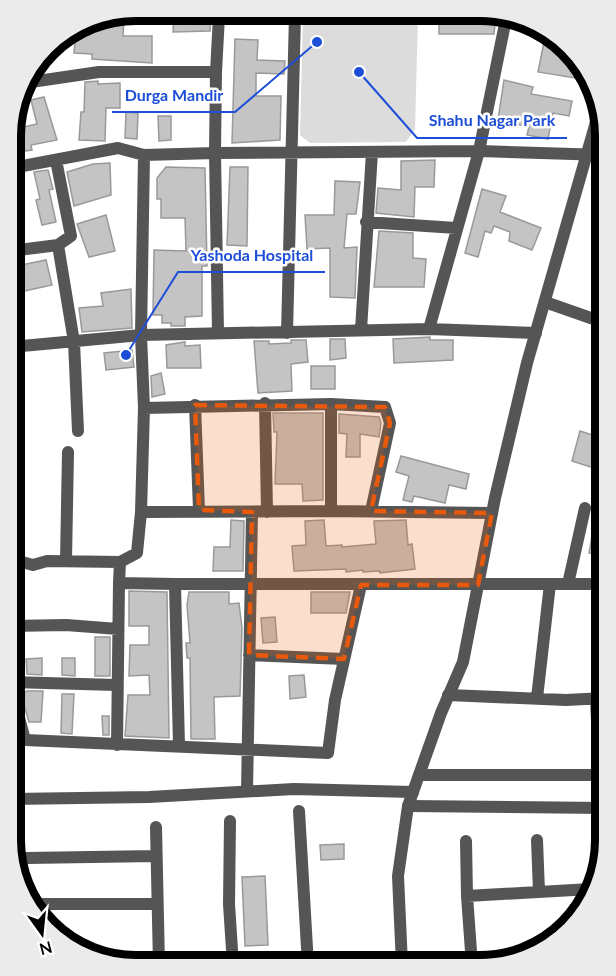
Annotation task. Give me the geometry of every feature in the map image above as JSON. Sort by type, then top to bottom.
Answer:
[{"type":"street","points":[[218,333],[215,153],[219,21]]},
{"type":"street","points":[[287,333],[295,21]]},
{"type":"street","points":[[429,329],[479,151],[505,24]]},
{"type":"street","points":[[37,80],[99,72],[216,72]]},
{"type":"street","points":[[402,955],[398,876],[408,806],[448,695],[463,662],[492,513],[536,333],[595,128]]},
{"type":"street","points":[[21,166],[118,148],[144,155],[479,151],[595,156]]},
{"type":"street","points":[[361,330],[372,152]]},
{"type":"street","points":[[21,562],[33,565],[47,561],[120,562],[137,553],[141,512],[144,408],[141,335],[144,155]]},
{"type":"street","points":[[21,250],[58,245],[71,236],[56,160]]},
{"type":"street","points":[[366,222],[456,228]]},
{"type":"street","points":[[58,245],[74,342],[78,430]]},
{"type":"street","points":[[546,302],[595,319]]},
{"type":"street","points":[[21,346],[141,335],[218,333],[429,329],[536,333]]},
{"type":"street","points":[[144,408],[265,403],[385,407],[390,423],[371,511]]},
{"type":"street","points":[[265,403],[267,512]]},
{"type":"street","points":[[331,404],[331,511]]},
{"type":"street","points":[[195,405],[199,510]]},
{"type":"street","points":[[66,561],[68,452]]},
{"type":"street","points":[[568,584],[585,508]]},
{"type":"street","points":[[141,512],[199,510],[492,513]]},
{"type":"street","points":[[247,791],[252,512]]},
{"type":"street","points":[[117,745],[116,685],[120,562]]},
{"type":"street","points":[[119,583],[595,584]]},
{"type":"street","points":[[175,584],[178,746]]},
{"type":"street","points":[[537,698],[550,584]]},
{"type":"street","points":[[21,725],[25,740],[178,746],[248,752],[328,753],[344,659],[361,585]]},
{"type":"street","points":[[21,626],[66,625],[117,629]]},
{"type":"street","points":[[249,655],[344,659]]},
{"type":"street","points":[[21,682],[116,685]]},
{"type":"street","points":[[448,695],[595,699]]},
{"type":"street","points":[[419,775],[595,775]]},
{"type":"street","points":[[21,799],[149,797],[247,791],[413,792]]},
{"type":"street","points":[[408,806],[595,808]]},
{"type":"street","points":[[299,811],[307,955]]},
{"type":"street","points":[[230,821],[229,904],[232,955]]},
{"type":"street","points":[[156,827],[159,955]]},
{"type":"street","points":[[537,840],[539,892]]},
{"type":"street","points":[[466,841],[471,955]]},
{"type":"street","points":[[27,858],[156,856]]},
{"type":"street","points":[[467,896],[584,889]]},
{"type":"street","points":[[72,904],[157,904]]},
{"type":"highlighted area","points":[[195,405],[385,407],[390,423],[371,511],[492,513],[478,585],[361,585],[344,659],[249,655],[252,512],[199,510]]},
{"type":"shaded area","points":[[303,21],[418,21],[415,129],[406,142],[310,143],[300,135]]},
{"type":"building","points":[[174,21],[211,21],[210,31],[173,32]]},
{"type":"building","points":[[439,21],[495,22],[494,34],[439,34]]},
{"type":"building","points":[[124,22],[123,36],[152,36],[152,63],[92,59],[92,54],[74,53],[75,38],[106,25]]},
{"type":"building","points":[[235,39],[258,40],[257,60],[285,61],[284,74],[256,73],[256,96],[281,96],[280,140],[232,143]]},
{"type":"building","points":[[544,41],[561,55],[576,73],[575,78],[538,72]]},
{"type":"building","points":[[504,80],[533,87],[531,94],[572,101],[569,116],[553,113],[548,139],[527,135],[529,127],[498,120]]},
{"type":"building","points":[[98,81],[98,84],[120,83],[120,108],[106,108],[105,141],[79,140],[81,112],[84,112],[85,82]]},
{"type":"building","points":[[44,97],[57,140],[31,145],[32,150],[21,152],[22,127],[37,124],[31,100]]},
{"type":"building","points":[[126,112],[138,113],[137,139],[125,138]]},
{"type":"building","points":[[158,116],[171,116],[171,140],[159,141]]},
{"type":"building","points":[[435,160],[434,187],[415,187],[414,217],[376,213],[378,188],[401,190],[401,161]]},
{"type":"building","points":[[110,163],[111,195],[74,206],[67,172],[93,164]]},
{"type":"building","points":[[166,167],[205,168],[207,266],[202,266],[202,316],[185,317],[185,326],[171,326],[171,323],[162,323],[162,315],[153,315],[154,250],[186,251],[185,218],[161,218],[161,199],[157,199],[157,178]]},
{"type":"building","points":[[230,167],[248,167],[247,246],[227,245]]},
{"type":"building","points":[[48,170],[53,189],[49,190],[56,222],[42,225],[36,200],[40,199],[34,172]]},
{"type":"building","points":[[335,181],[360,182],[356,214],[347,214],[344,248],[357,247],[355,298],[330,297],[330,248],[307,249],[305,215],[334,215]]},
{"type":"building","points":[[482,189],[506,196],[500,212],[541,228],[532,250],[509,241],[510,232],[494,226],[491,233],[485,231],[478,257],[465,253]]},
{"type":"building","points":[[106,215],[115,251],[89,257],[77,224]]},
{"type":"building","points":[[379,231],[413,233],[413,258],[426,259],[424,287],[374,287]]},
{"type":"building","points":[[46,260],[52,285],[21,292],[21,265]]},
{"type":"building","points":[[131,289],[132,328],[82,332],[79,308],[103,306],[101,293]]},
{"type":"building","points":[[430,337],[430,340],[453,340],[453,360],[394,363],[393,339]]},
{"type":"building","points":[[330,339],[345,339],[346,358],[330,360]]},
{"type":"building","points":[[291,340],[306,340],[308,362],[291,364],[292,391],[258,393],[254,341],[269,341],[269,344],[291,343]]},
{"type":"building","points":[[185,342],[185,346],[200,345],[201,368],[167,368],[166,345]]},
{"type":"building","points":[[132,350],[134,367],[106,370],[104,353]]},
{"type":"building","points":[[311,366],[335,366],[335,389],[311,389]]},
{"type":"building","points":[[161,373],[165,394],[152,397],[151,376]]},
{"type":"building","points":[[273,413],[323,413],[323,500],[303,501],[302,484],[275,484],[277,432],[274,432]]},
{"type":"building","points":[[339,414],[379,417],[381,423],[379,437],[360,434],[360,457],[346,457],[347,434],[339,433]]},
{"type":"building","points":[[580,431],[595,436],[595,468],[572,461]]},
{"type":"building","points":[[401,456],[469,474],[466,489],[449,485],[445,503],[414,496],[412,502],[403,500],[409,476],[396,472]]},
{"type":"building","points":[[231,520],[244,521],[243,571],[213,571],[214,547],[230,547]]},
{"type":"building","points":[[324,520],[326,546],[342,545],[342,547],[376,544],[374,521],[406,520],[408,545],[412,544],[415,569],[380,573],[380,571],[363,572],[363,570],[346,572],[346,569],[294,571],[292,546],[306,545],[305,521]]},
{"type":"building","points":[[592,536],[595,537],[595,553],[589,553]]},
{"type":"building","points":[[129,591],[167,592],[169,738],[125,736],[128,695],[150,695],[149,675],[129,676],[130,645],[149,645],[149,626],[129,626]]},
{"type":"building","points":[[189,592],[229,592],[229,604],[239,603],[242,628],[240,696],[214,697],[215,739],[191,739],[190,658],[187,658],[186,643],[190,643],[187,605]]},
{"type":"building","points":[[311,592],[350,592],[346,613],[311,613]]},
{"type":"building","points":[[275,617],[277,642],[263,643],[261,618]]},
{"type":"building","points":[[95,637],[110,637],[110,676],[95,676]]},
{"type":"building","points":[[42,658],[42,675],[27,674],[26,659]]},
{"type":"building","points":[[62,658],[75,658],[75,676],[62,675]]},
{"type":"building","points":[[304,675],[306,697],[290,699],[289,676]]},
{"type":"building","points":[[43,691],[41,722],[29,722],[23,702],[24,693]]},
{"type":"building","points":[[62,694],[74,694],[72,734],[61,733]]},
{"type":"building","points":[[102,716],[109,716],[109,735],[103,735]]},
{"type":"building","points":[[344,844],[344,859],[321,860],[320,845]]},
{"type":"building","points":[[265,876],[268,945],[245,946],[242,877]]},
{"type":"place","name":"Durga Mandir","points":[[317,42]]},
{"type":"place","name":"Shahu Nagar Park","points":[[359,72]]},
{"type":"place","name":"Yashoda Hospital","points":[[126,355]]}]
